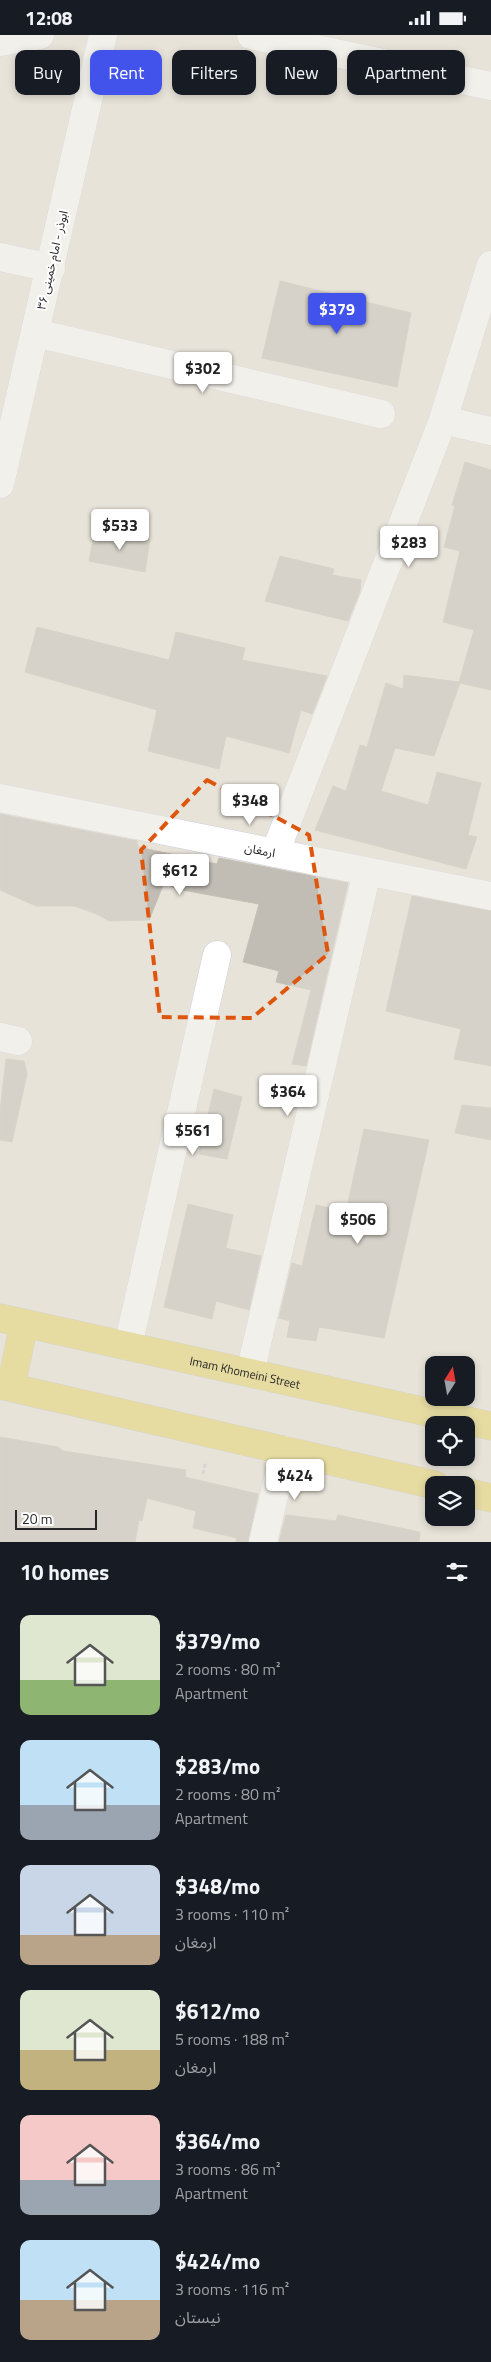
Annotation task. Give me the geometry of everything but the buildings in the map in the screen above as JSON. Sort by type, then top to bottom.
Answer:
[{"type":"main road","name":"Imam Khomeini Street","points":[[12,1320],[491,1426]]},
{"type":"main road","points":[[12,1320],[6,1386],[425,1483]]},
{"type":"main road","points":[[475,1494],[491,1498]]},
{"type":"street","points":[[0,41],[40,35]]},
{"type":"street","name":"ابوذر - امام خمینی ۳۶","points":[[0,484],[103,35]]},
{"type":"street","points":[[251,35],[491,87]]},
{"type":"street","points":[[0,257],[51,268]]},
{"type":"street","points":[[275,853],[443,420],[491,265]]},
{"type":"street","points":[[36,333],[381,414]]},
{"type":"street","points":[[443,420],[491,431]]},
{"type":"street","name":"ارمغان","points":[[0,798],[491,896]]},
{"type":"street","points":[[250,1373],[367,871]]},
{"type":"street","points":[[128,1346],[217,955]]},
{"type":"street","points":[[263,1542],[285,1451]]},
{"type":"highlighted area","points":[[207,780],[309,835],[328,954],[252,1018],[160,1017],[141,850]]}]
